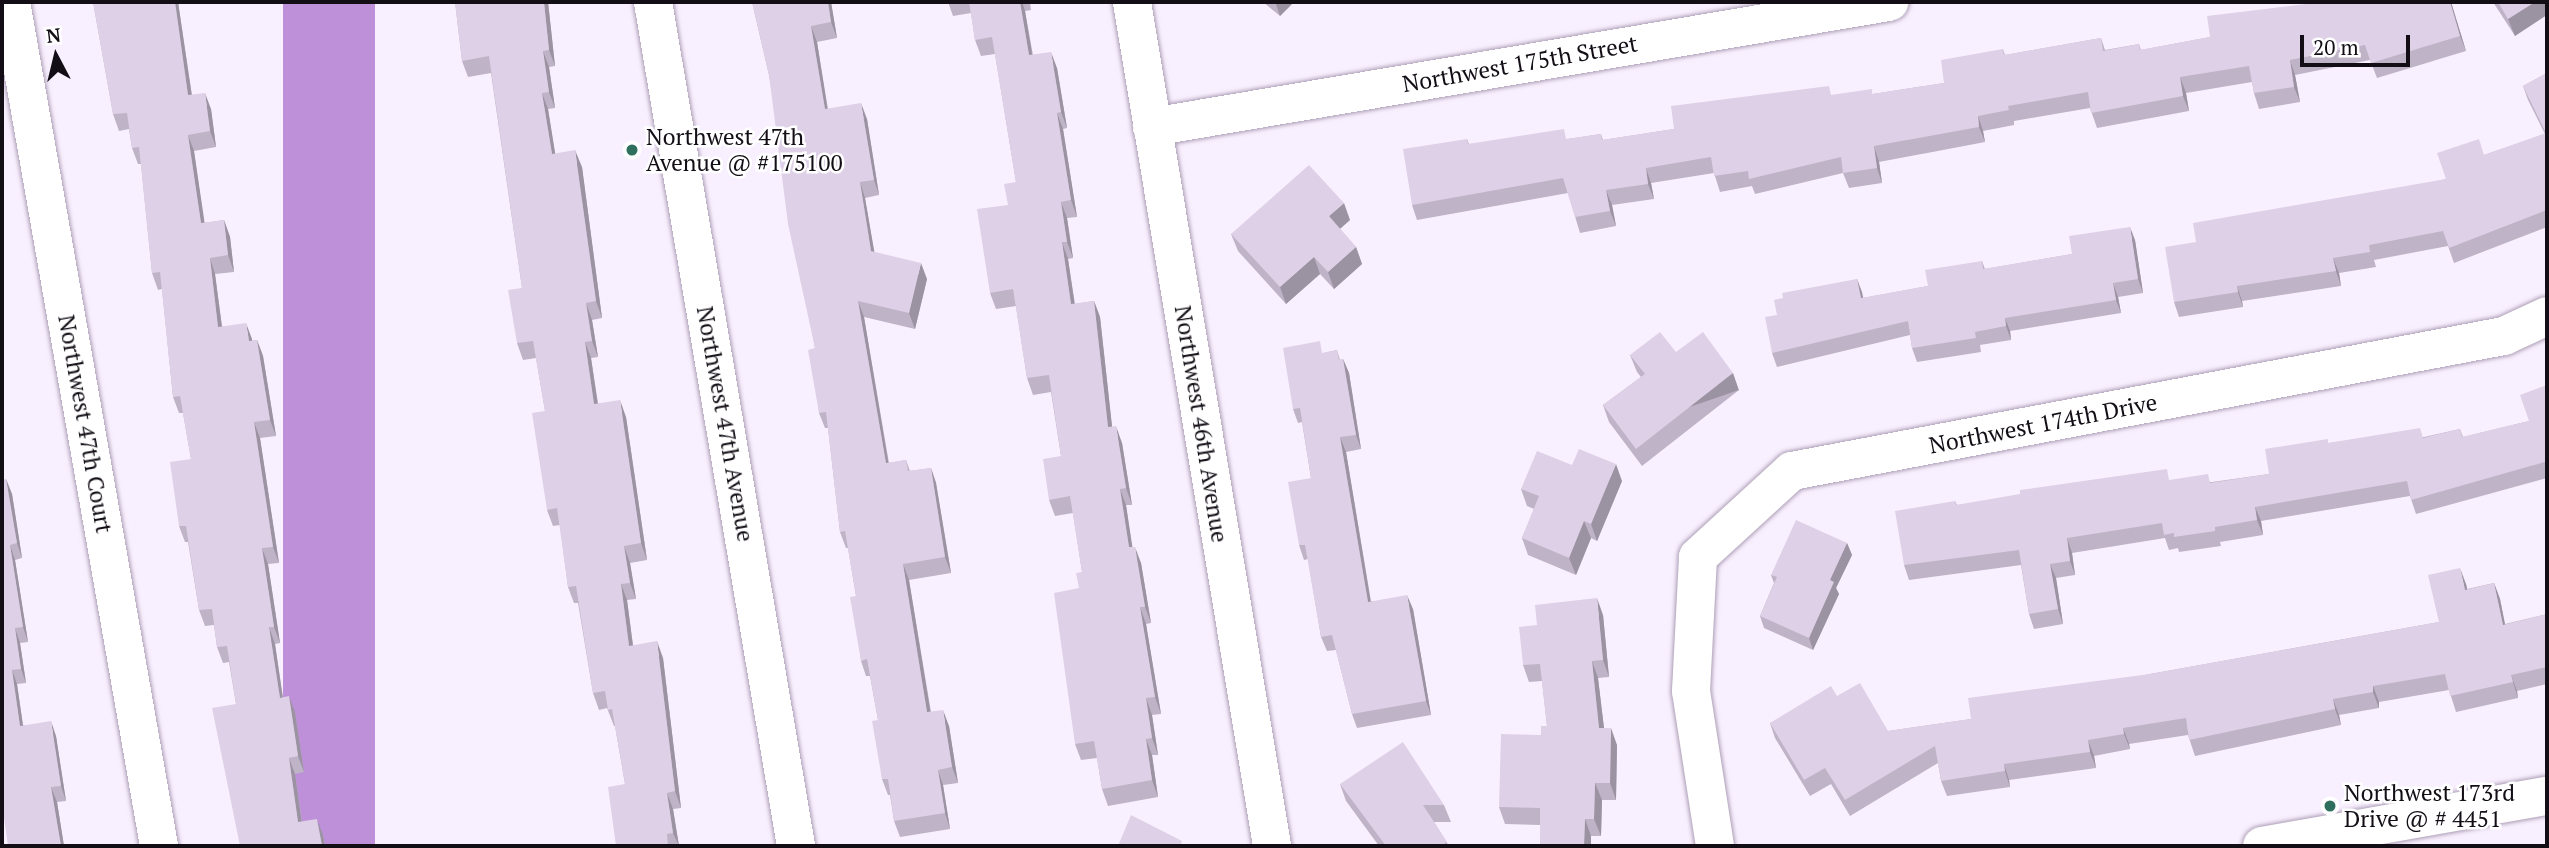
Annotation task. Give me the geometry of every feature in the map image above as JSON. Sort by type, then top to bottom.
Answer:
[{"type":"street","name":"Northwest 47th Court","points":[[11,2],[159,846]]},
{"type":"street","name":"Northwest 47th Avenue","points":[[653,2],[796,846]]},
{"type":"street","name":"Northwest 46th Avenue","points":[[1132,2],[1272,846]]},
{"type":"street","name":"Northwest 175th Street","points":[[1152,127],[1889,2]]},
{"type":"street","name":"Northwest 174th Drive","points":[[1715,846],[1691,691],[1698,557],[1792,471],[2504,336],[2547,316]]},
{"type":"street","points":[[2262,846],[2547,796]]},
{"type":"shaded area","points":[[283,2],[375,2],[375,846],[283,846]]},
{"type":"building","points":[[93,2],[175,2],[188,95],[205,93],[210,131],[188,135],[201,223],[224,220],[228,255],[210,258],[218,327],[246,323],[249,341],[257,340],[270,420],[254,422],[273,547],[262,548],[274,627],[269,627],[280,698],[289,696],[298,756],[289,758],[298,822],[317,819],[322,846],[240,846],[212,708],[236,704],[227,646],[217,647],[212,609],[199,610],[186,526],[179,526],[170,462],[191,459],[180,396],[173,397],[160,272],[152,273],[139,147],[132,148],[127,113],[113,114]]},
{"type":"building","points":[[455,2],[544,2],[549,50],[543,51],[549,92],[542,93],[552,154],[575,150],[596,301],[586,303],[592,341],[585,342],[594,404],[620,400],[641,543],[624,546],[630,583],[621,584],[629,646],[657,641],[675,791],[667,793],[673,833],[667,834],[668,846],[616,846],[608,787],[625,784],[612,709],[608,710],[605,691],[593,693],[576,586],[568,587],[557,508],[547,510],[532,413],[545,411],[533,341],[517,343],[508,290],[522,288],[489,56],[462,61]]},
{"type":"building","points":[[752,2],[828,2],[831,22],[811,26],[825,109],[861,103],[874,180],[860,182],[871,251],[921,263],[909,313],[858,301],[886,463],[906,460],[908,471],[931,468],[945,557],[903,564],[927,712],[943,710],[952,767],[938,770],[945,813],[894,821],[888,779],[882,779],[872,721],[878,720],[867,659],[861,661],[850,597],[856,596],[845,531],[840,532],[826,412],[819,413],[808,350],[815,348],[788,224],[769,75]]},
{"type":"building","points":[[969,2],[1020,2],[1029,55],[1051,52],[1061,112],[1057,113],[1071,200],[1061,202],[1067,242],[1062,242],[1071,304],[1094,301],[1108,427],[1116,426],[1126,488],[1120,489],[1129,547],[1135,547],[1145,607],[1140,607],[1155,697],[1146,698],[1152,738],[1146,739],[1152,780],[1102,789],[1094,741],[1075,744],[1054,593],[1079,588],[1076,573],[1082,572],[1070,496],[1049,500],[1043,459],[1061,456],[1049,375],[1027,378],[1013,289],[990,293],[977,209],[1008,205],[1004,184],[1016,182],[992,37],[975,40]]},
{"type":"building","points":[[2323,2],[2450,2],[2460,36],[2371,63],[2365,45],[2290,60],[2294,87],[2254,93],[2249,66],[2180,77],[2183,96],[2091,113],[2088,92],[2008,106],[2009,110],[1978,116],[1979,127],[1874,146],[1877,168],[1843,173],[1841,157],[1749,179],[1748,171],[1714,176],[1711,157],[1646,168],[1648,184],[1606,190],[1610,211],[1575,217],[1563,178],[1412,205],[1403,149],[1467,139],[1468,144],[1564,129],[1566,139],[1601,134],[1602,140],[1674,129],[1671,106],[1829,86],[1831,95],[1872,89],[1872,94],[1944,83],[1941,60],[2003,49],[2004,55],[2101,38],[2103,51],[2139,44],[2140,50],[2210,37],[2207,16]]},
{"type":"building","points":[[2498,2],[2535,2],[2508,19]]},
{"type":"building","points":[[2547,73],[2547,210],[2449,248],[2443,231],[2369,245],[2370,252],[2333,258],[2336,271],[2237,286],[2238,292],[2174,302],[2165,247],[2196,242],[2193,223],[2446,179],[2437,153],[2479,139],[2484,155],[2546,133],[2523,86]]},
{"type":"building","points":[[1309,165],[1344,203],[1329,216],[1356,247],[1328,272],[1314,257],[1280,287],[1231,234]]},
{"type":"building","points":[[2130,227],[2138,279],[2113,283],[2116,300],[2005,318],[2006,326],[1975,332],[1976,338],[1912,348],[1908,321],[1772,353],[1765,317],[1777,315],[1774,300],[1783,298],[1782,293],[1857,279],[1861,298],[1928,286],[1925,270],[1982,261],[1983,269],[2072,254],[2069,236]]},
{"type":"building","points":[[1660,332],[1676,352],[1703,332],[1733,373],[1636,449],[1603,405],[1645,374],[1630,355]]},
{"type":"building","points":[[1320,341],[1322,353],[1337,350],[1339,360],[1343,359],[1356,435],[1340,437],[1368,602],[1407,595],[1426,701],[1352,714],[1332,635],[1321,637],[1305,545],[1299,545],[1288,482],[1311,478],[1300,408],[1293,409],[1283,348]]},
{"type":"building","points":[[2547,385],[2547,469],[2545,462],[2411,500],[2407,481],[2255,507],[2257,520],[2215,527],[2215,531],[2174,537],[2174,533],[2164,535],[2162,523],[2067,538],[2070,561],[2050,564],[2058,609],[2029,614],[2019,550],[1904,565],[1895,511],[1955,501],[1956,505],[2020,494],[2020,490],[2167,469],[2169,480],[2208,474],[2210,483],[2269,474],[2265,449],[2328,439],[2328,443],[2420,428],[2423,438],[2460,429],[2462,437],[2529,421],[2520,395]]},
{"type":"building","points":[[1579,449],[1616,464],[1591,524],[1584,521],[1569,558],[1522,538],[1539,496],[1521,489],[1537,451],[1572,465]]},
{"type":"building","points":[[6,479],[17,543],[10,545],[23,627],[15,628],[21,669],[12,670],[20,726],[51,721],[61,786],[51,787],[61,846],[8,846],[2,803],[2,480]]},
{"type":"building","points":[[1796,520],[1847,543],[1830,580],[1834,582],[1809,638],[1760,616],[1777,577],[1771,575]]},
{"type":"building","points":[[2460,568],[2465,590],[2494,583],[2503,625],[2547,614],[2547,667],[2511,675],[2513,682],[2450,696],[2445,674],[2373,686],[2373,692],[2333,699],[2335,709],[2189,740],[2186,718],[2123,728],[2124,734],[2088,740],[2090,752],[2004,764],[2005,771],[1941,781],[1935,746],[1845,800],[1825,768],[1804,780],[1770,723],[1831,686],[1837,696],[1860,683],[1888,731],[1971,719],[1968,698],[2150,674],[2439,622],[2428,575]]},
{"type":"building","points":[[1597,598],[1603,660],[1592,661],[1599,728],[1611,728],[1610,783],[1595,783],[1594,819],[1585,819],[1584,846],[1540,846],[1540,808],[1499,807],[1501,734],[1541,735],[1541,726],[1547,726],[1540,664],[1523,665],[1519,627],[1537,625],[1535,605]]},
{"type":"building","points":[[1403,742],[1444,805],[1423,805],[1447,842],[1441,846],[1386,846],[1340,784]]},
{"type":"building","points":[[1131,815],[1182,841],[1180,846],[1118,846]]},
{"type":"place","name":"Northwest 47th Avenue @ #175100","points":[[632,150]]},
{"type":"place","name":"Northwest 173rd Drive @ # 4451","points":[[2330,806]]}]
